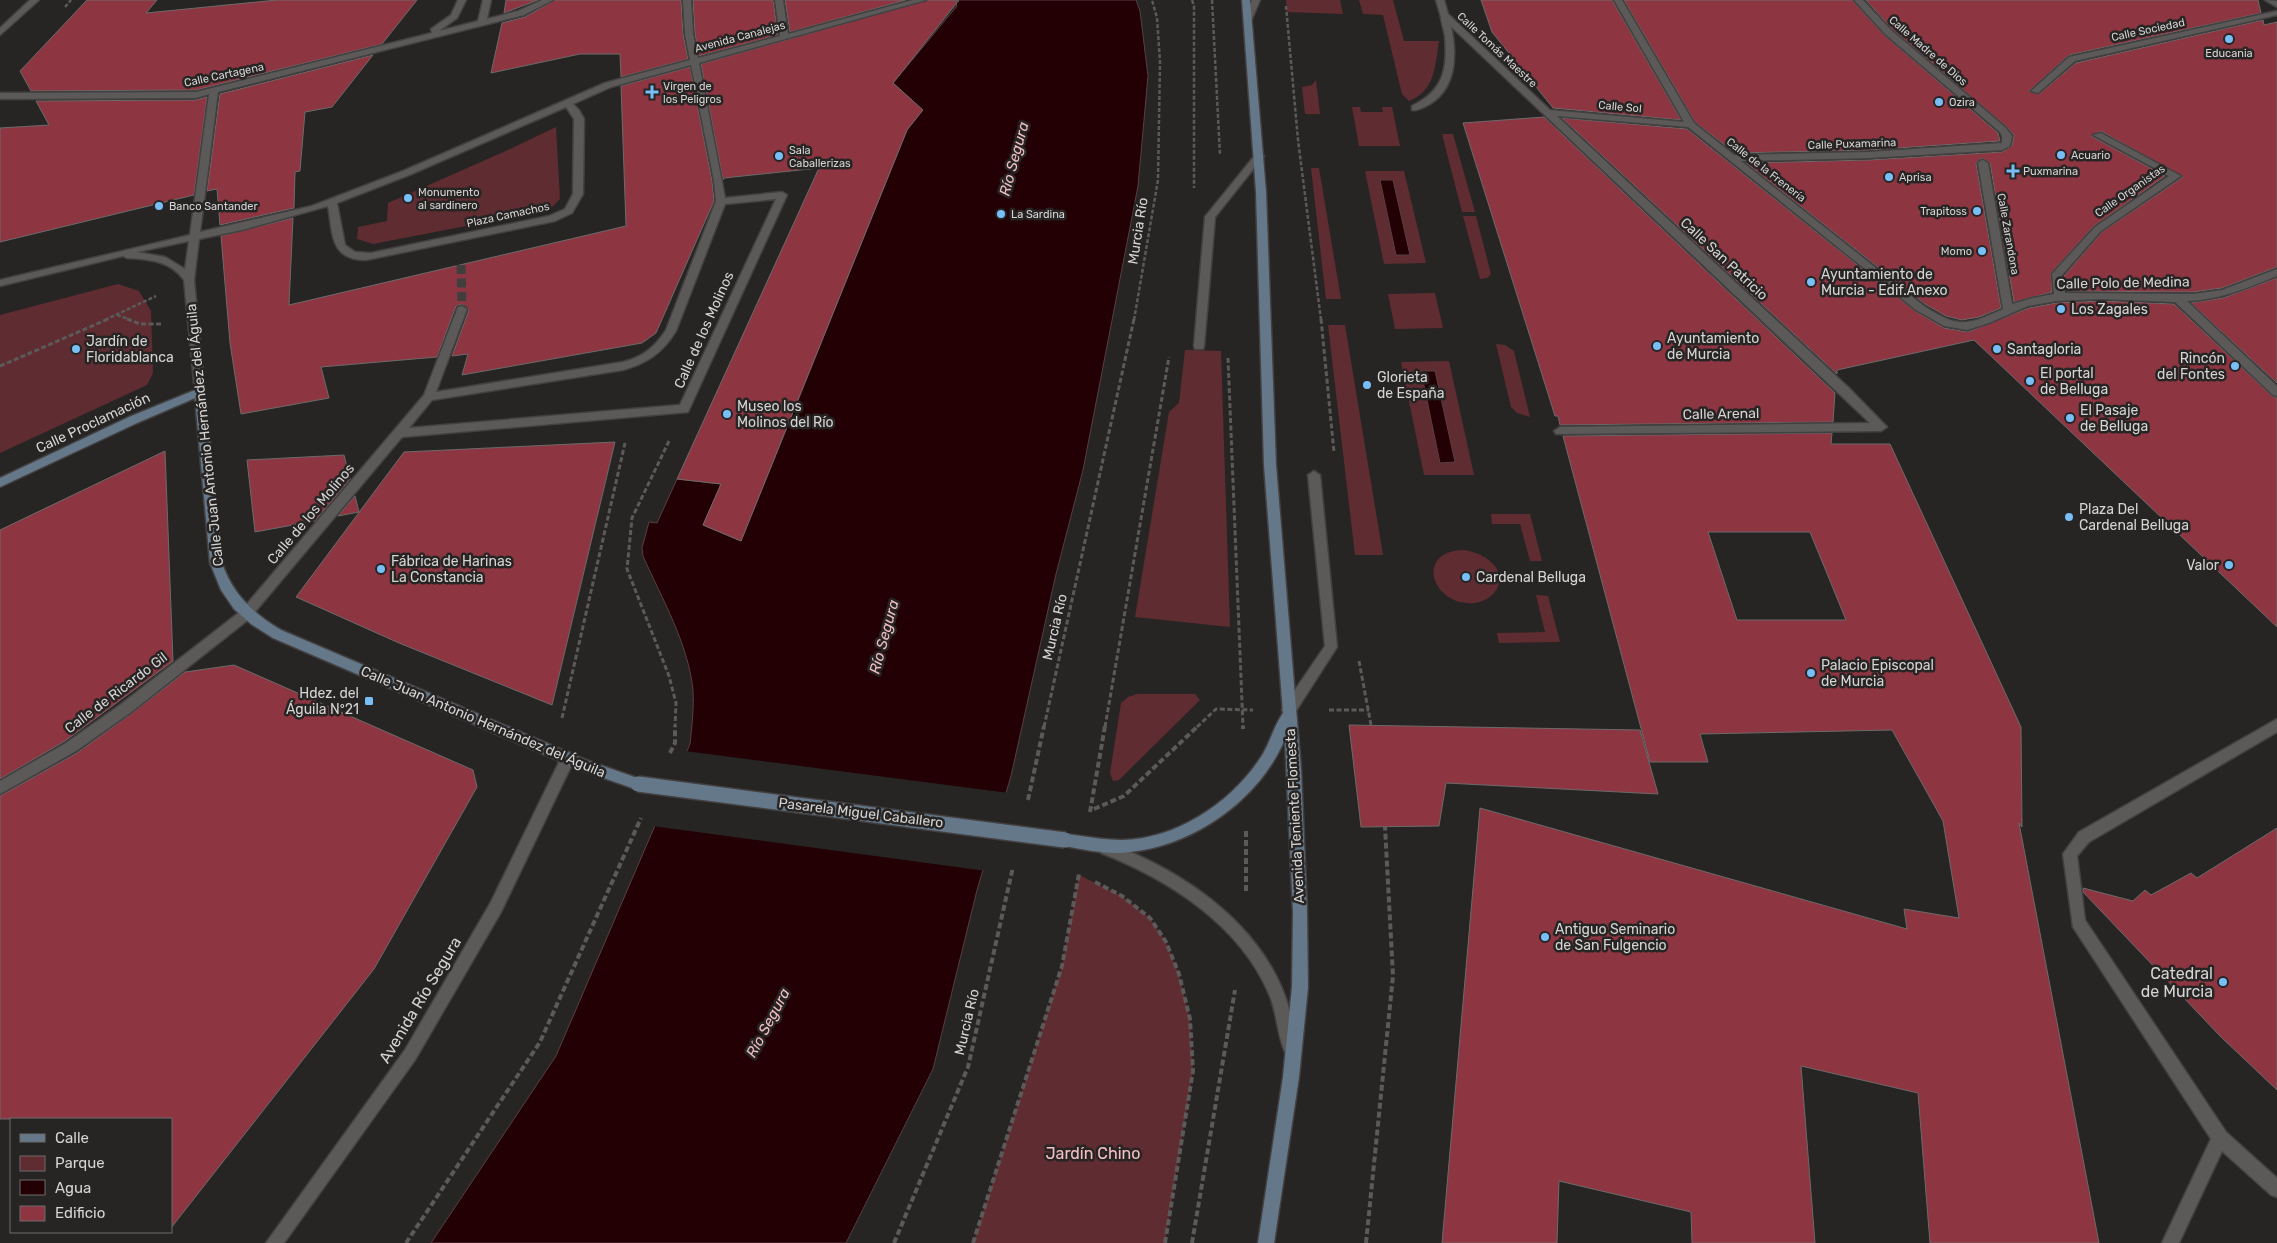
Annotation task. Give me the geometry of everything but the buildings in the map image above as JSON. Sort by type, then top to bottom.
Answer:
[{"type":"main road","points":[[1246,0],[1259,156],[1270,465],[1289,710]]},
{"type":"main road","name":"Calle Proclamación","points":[[0,482],[133,420],[200,392]]},
{"type":"main road","name":"Calle Juan Antonio Hernández del Águila","points":[[200,392],[216,563],[220,579],[245,615],[277,634],[568,758],[614,777],[638,784]]},
{"type":"main road","name":"Avenida Teniente Flomesta","points":[[1085,843],[1130,846],[1170,837],[1206,818],[1245,787],[1264,767],[1281,736],[1289,710]]},
{"type":"main road","name":"Avenida Teniente Flomesta","points":[[1266,1243],[1291,1077],[1300,987],[1299,861],[1289,710]]},
{"type":"main road","name":"Pasarela Miguel Caballero","points":[[638,784],[1085,843]]},
{"type":"street","points":[[0,32],[35,0]]},
{"type":"street","points":[[418,38],[435,30],[454,16],[462,0]]},
{"type":"street","points":[[482,22],[488,0]]},
{"type":"street","points":[[418,38],[522,13],[549,0]]},
{"type":"street","points":[[429,397],[639,363],[651,356],[662,345],[671,331],[721,201],[719,181],[689,34],[687,0]]},
{"type":"street","points":[[779,0],[784,37]]},
{"type":"street","name":"Avenida Canalejas","points":[[566,102],[622,80],[922,0]]},
{"type":"street","points":[[1248,19],[1256,0]]},
{"type":"street","name":"Calle Tomás Maestre","points":[[1440,0],[1444,16],[1547,112]]},
{"type":"street","name":"Calle de la Frenería","points":[[1618,0],[1690,125],[1920,308],[1942,321]]},
{"type":"street","name":"Calle Madre de Dios","points":[[1858,0],[1888,32],[2003,130],[2007,136],[2007,144],[2002,147],[1974,150]]},
{"type":"street","points":[[2270,0],[2277,5]]},
{"type":"street","name":"Calle Sociedad","points":[[2035,91],[2072,59],[2277,13]]},
{"type":"street","points":[[1415,108],[1429,101],[1438,93],[1444,83],[1450,43],[1449,29],[1444,16]]},
{"type":"street","name":"Calle Cartagena","points":[[0,96],[180,96],[214,91],[418,38]]},
{"type":"street","name":"Calle Juan Antonio Hernández del Águila","points":[[200,392],[189,280],[214,91]]},
{"type":"street","points":[[0,283],[109,256],[272,220],[332,202],[432,162],[566,102]]},
{"type":"street","name":"Plaza Camachos","points":[[332,202],[340,246],[344,251],[355,256],[371,256],[552,220],[569,211],[578,194],[579,120],[576,112],[566,102]]},
{"type":"street","name":"Calle Sol","points":[[1547,112],[1690,125]]},
{"type":"street","name":"Calle San Patricio","points":[[1547,112],[1881,427]]},
{"type":"street","name":"Calle Organistas","points":[[2060,297],[2057,274],[2098,229],[2176,176],[2098,135]]},
{"type":"street","name":"Calle Puxamarina","points":[[1730,158],[1869,155],[1974,150]]},
{"type":"street","points":[[1199,346],[1210,217],[1259,156]]},
{"type":"street","name":"Calle Zarandona","points":[[1982,163],[2008,310]]},
{"type":"street","name":"Calle de los Molinos","points":[[399,433],[684,409],[782,195],[721,201]]},
{"type":"street","points":[[109,256],[140,256],[166,261],[179,268],[189,280]]},
{"type":"street","name":"Calle Polo de Medina","points":[[1942,321],[1957,326],[1972,326],[2032,301],[2060,297],[2217,295],[2277,272]]},
{"type":"street","points":[[2176,297],[2277,392]]},
{"type":"street","name":"Calle de los Molinos","points":[[245,615],[429,397],[462,309]]},
{"type":"street","name":"Calle Arenal","points":[[1560,431],[1881,427]]},
{"type":"street","points":[[1289,710],[1331,646],[1314,475]]},
{"type":"street","name":"Calle de Ricardo Gil","points":[[0,788],[79,742],[125,709],[245,615]]},
{"type":"street","points":[[2277,725],[2084,837],[2070,854],[2078,922],[2220,1138],[2277,1189]]},
{"type":"street","name":"Avenida Río Segura","points":[[274,1243],[415,1047],[496,908],[568,758]]},
{"type":"street","name":"Avenida Teniente Flomesta","points":[[1085,843],[1121,853],[1165,875],[1201,901],[1242,940],[1269,976],[1282,1005],[1291,1052],[1291,1077]]},
{"type":"street","points":[[2170,1243],[2220,1138]]},
{"type":"path","points":[[955,1],[960,0]]},
{"type":"path","name":"Murcia Río","points":[[1026,808],[1132,331],[1158,180],[1160,62],[1157,18],[1152,0]]},
{"type":"path","points":[[1192,0],[1194,6],[1194,191]]},
{"type":"path","points":[[1212,0],[1223,201]]},
{"type":"path","points":[[1286,0],[1298,140],[1320,313],[1335,460]]},
{"type":"path","points":[[0,366],[156,296]]},
{"type":"path","points":[[116,315],[140,324],[162,324]]},
{"type":"path","points":[[973,1243],[1062,966],[1091,811],[1170,347]]},
{"type":"path","points":[[1192,1243],[1228,1040],[1242,940],[1247,876],[1243,710],[1228,350]]},
{"type":"path","points":[[666,761],[675,743],[676,703],[669,676],[627,569],[632,518],[684,409]]},
{"type":"path","points":[[562,718],[632,413]]},
{"type":"path","points":[[1358,656],[1371,725]]},
{"type":"path","points":[[1081,810],[1091,811],[1124,796],[1216,709],[1369,710]]},
{"type":"path","points":[[406,1243],[540,1042],[642,815]]},
{"type":"path","points":[[1366,1243],[1393,976],[1385,827]]},
{"type":"path","name":"Murcia Río","points":[[894,1243],[968,1067],[1014,866]]},
{"type":"path","points":[[1079,873],[1122,896],[1150,918],[1166,942],[1179,974],[1190,1019],[1194,1071],[1165,1243]]},
{"type":"green space","points":[[1286,0],[1340,0],[1343,14],[1287,12]]},
{"type":"green space","points":[[1359,0],[1393,0],[1404,41],[1439,41],[1432,77],[1429,84],[1418,97],[1409,101],[1402,94],[1383,15],[1363,14]]},
{"type":"green space","points":[[1316,80],[1320,114],[1305,114],[1302,87],[1312,85]]},
{"type":"green space","points":[[1352,107],[1360,107],[1361,112],[1383,112],[1382,107],[1392,107],[1400,146],[1359,146]]},
{"type":"green space","points":[[556,127],[560,199],[549,210],[373,244],[357,239],[358,227],[387,221],[388,203]]},
{"type":"green space","points":[[1442,134],[1453,134],[1475,212],[1462,212]]},
{"type":"green space","points":[[1311,168],[1319,168],[1341,299],[1326,299]]},
{"type":"green space","points":[[1365,171],[1404,171],[1426,263],[1384,264]]},
{"type":"green space","points":[[1463,216],[1476,216],[1491,274],[1487,278],[1480,279]]},
{"type":"green space","name":"Jardín de Floridablanca","points":[[118,284],[139,291],[151,311],[153,373],[147,385],[0,453],[0,315]]},
{"type":"green space","points":[[1435,293],[1443,328],[1395,329],[1388,294]]},
{"type":"green space","points":[[1328,325],[1345,325],[1383,555],[1355,555]]},
{"type":"green space","points":[[1496,344],[1505,345],[1514,351],[1530,417],[1517,413],[1511,407]]},
{"type":"green space","points":[[1185,350],[1221,351],[1230,627],[1135,617],[1169,412],[1179,403]]},
{"type":"green space","points":[[1449,361],[1474,475],[1424,475],[1401,362]]},
{"type":"green space","points":[[1491,514],[1530,514],[1542,561],[1530,561],[1520,524],[1492,524]]},
{"type":"green space","points":[[1464,550],[1486,558],[1497,569],[1499,582],[1497,588],[1493,594],[1482,601],[1474,603],[1460,602],[1448,597],[1439,588],[1435,578],[1434,568],[1438,559],[1448,553]]},
{"type":"green space","points":[[1536,595],[1548,596],[1560,642],[1499,643],[1497,633],[1545,632]]},
{"type":"green space","points":[[1137,694],[1195,694],[1200,700],[1119,780],[1113,781],[1110,773],[1121,703],[1128,697]]},
{"type":"green space","name":"Jardín Chino","points":[[1079,875],[1122,896],[1150,918],[1166,942],[1179,974],[1190,1019],[1193,1071],[1165,1243],[973,1243],[1062,966]]},
{"type":"water","name":"Río Segura","points":[[955,0],[1136,0],[1140,11],[1148,76],[1138,186],[1083,470],[1056,574],[1011,776],[977,890],[933,1069],[846,1243],[431,1243],[556,1056],[690,744],[693,690],[690,673],[680,638],[643,556],[642,548],[649,522],[657,523],[677,479],[721,484],[703,525],[741,541],[907,130],[918,115],[916,104],[893,83],[957,6]]},
{"type":"water","points":[[1380,180],[1393,180],[1410,255],[1396,255]]},
{"type":"water","points":[[1421,371],[1435,371],[1455,462],[1440,463]]},
{"type":"pier","points":[[685,751],[1009,793],[986,871],[652,826]]},
{"type":"tunnel","points":[[461,265],[462,309]]},
{"type":"place","name":"Educania","points":[[2229,39]]},
{"type":"place","name":"Virgen de los Peligros","points":[[652,92]]},
{"type":"place","name":"Ozira","points":[[1939,102]]},
{"type":"place","name":"Acuario","points":[[2061,155]]},
{"type":"place","name":"Sala Caballerizas","points":[[779,156]]},
{"type":"place","name":"Puxmarina","points":[[2013,171]]},
{"type":"place","name":"Aprisa","points":[[1889,177]]},
{"type":"place","name":"Monumento al sardinero","points":[[408,198]]},
{"type":"place","name":"Banco Santander","points":[[159,206]]},
{"type":"place","name":"Trapitoss","points":[[1977,211]]},
{"type":"place","name":"La Sardina","points":[[1001,214]]},
{"type":"place","name":"Momo","points":[[1982,251]]},
{"type":"place","name":"Ayuntamiento de Murcia - Edif.Anexo","points":[[1811,282]]},
{"type":"place","name":"Los Zagales","points":[[2061,309]]},
{"type":"place","name":"Ayuntamiento de Murcia","points":[[1657,346]]},
{"type":"place","name":"Jardín de Floridablanca","points":[[76,349]]},
{"type":"place","name":"Santagloria","points":[[1997,349]]},
{"type":"place","name":"Rincón del Fontes","points":[[2235,366]]},
{"type":"place","name":"El portal de Belluga","points":[[2030,381]]},
{"type":"place","name":"Glorieta de España","points":[[1367,385]]},
{"type":"place","name":"Museo los Molinos del Río","points":[[727,414]]},
{"type":"place","name":"El Pasaje de Belluga","points":[[2070,418]]},
{"type":"place","name":"Plaza Del Cardenal Belluga","points":[[2069,517]]},
{"type":"place","name":"Valor","points":[[2229,565]]},
{"type":"place","name":"Fábrica de Harinas La Constancia","points":[[381,569]]},
{"type":"place","name":"Cardenal Belluga","points":[[1466,577]]},
{"type":"place","name":"Palacio Episcopal de Murcia","points":[[1811,673]]},
{"type":"place","name":"Hdez. del Águila Nº21","points":[[369,701]]},
{"type":"place","name":"Antiguo Seminario de San Fulgencio","points":[[1545,937]]},
{"type":"place","name":"Catedral de Murcia","points":[[2223,982]]}]
